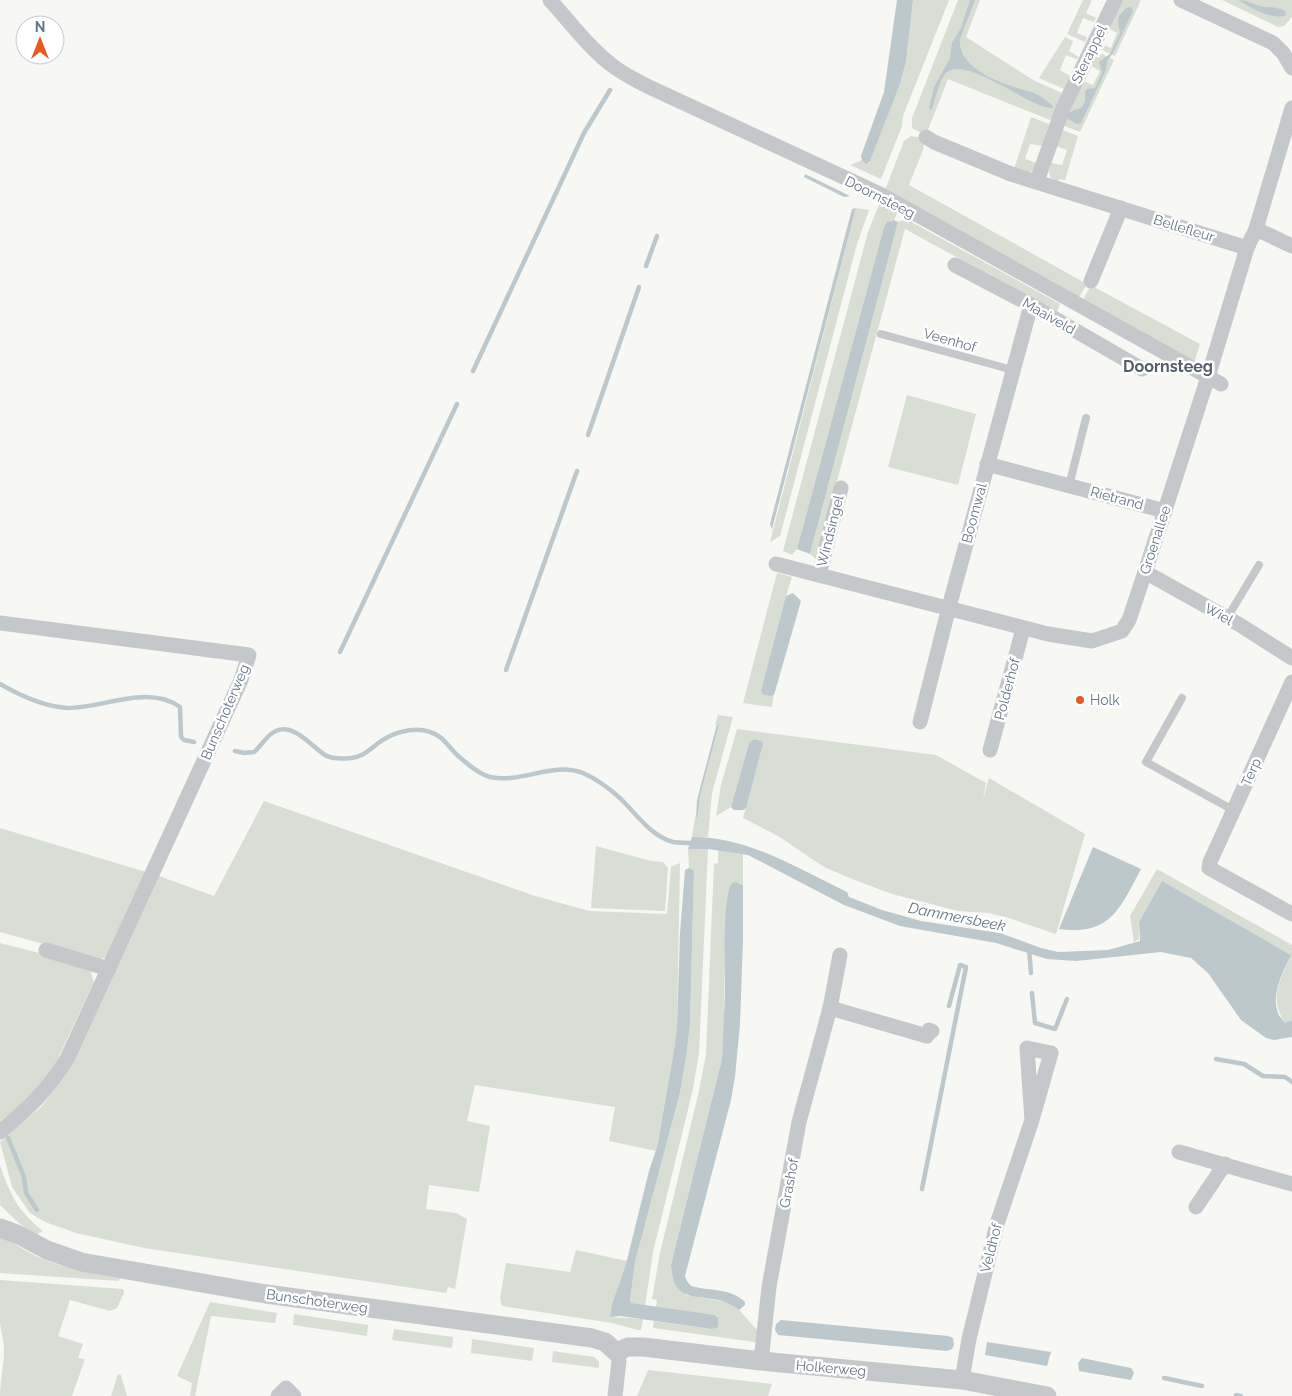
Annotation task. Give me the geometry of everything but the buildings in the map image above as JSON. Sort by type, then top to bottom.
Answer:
[{"type":"street","name":"Doornsteeg","points":[[550,0],[601,56],[628,76],[880,194],[1214,381]]},
{"type":"street","name":"Sterappel","points":[[1037,182],[1062,108],[1115,0]]},
{"type":"street","points":[[1181,0],[1273,43],[1283,53],[1292,68]]},
{"type":"street","name":"Groenallee","points":[[776,564],[1048,634],[1092,641],[1122,631],[1129,620],[1165,511],[1214,381],[1247,248],[1256,229],[1292,108]]},
{"type":"street","name":"Bellefleur","points":[[926,137],[1011,174],[1247,248]]},
{"type":"street","points":[[1091,281],[1121,208]]},
{"type":"street","points":[[1256,229],[1292,246]]},
{"type":"street","name":"Maaiveld","points":[[955,265],[1031,305],[1142,369]]},
{"type":"street","name":"Boomwal","points":[[920,722],[987,464],[1031,305]]},
{"type":"street","name":"Rietrand","points":[[987,464],[1165,511]]},
{"type":"street","name":"Windsingel","points":[[819,575],[841,488]]},
{"type":"street","name":"Wiel","points":[[1145,572],[1227,618],[1292,658]]},
{"type":"street","name":"Bunschoterweg","points":[[0,623],[249,656],[241,680],[76,1042],[54,1080],[29,1108],[0,1132]]},
{"type":"street","name":"Polderhof","points":[[990,750],[1023,628]]},
{"type":"street","name":"Terp","points":[[1292,682],[1233,810],[1209,868],[1292,914]]},
{"type":"street","points":[[46,950],[109,969]]},
{"type":"street","name":"Grashof","points":[[761,1361],[769,1287],[799,1122],[830,1008],[840,955]]},
{"type":"street","points":[[830,1008],[927,1036],[928,1030],[932,1031]]},
{"type":"street","name":"Veldhof","points":[[962,1380],[969,1340],[996,1224],[1032,1120]]},
{"type":"street","points":[[1179,1152],[1292,1184]]},
{"type":"street","points":[[1196,1207],[1225,1164]]},
{"type":"street","name":"Bunschoterweg","points":[[0,1212],[19,1235]]},
{"type":"street","name":"Bunschoterweg","points":[[0,1228],[19,1235],[47,1250],[81,1262],[266,1294],[592,1338],[605,1342],[616,1352]]},
{"type":"street","name":"Holkerweg","points":[[616,1352],[628,1347],[643,1347],[761,1361],[962,1380],[1047,1396]]},
{"type":"street","points":[[614,1396],[619,1361],[616,1352]]},
{"type":"street","points":[[278,1396],[286,1388],[294,1396]]},
{"type":"lane","name":"Veenhof","points":[[881,334],[1013,370]]},
{"type":"lane","points":[[1069,486],[1086,418]]},
{"type":"lane","points":[[1227,618],[1259,565]]},
{"type":"lane","points":[[1182,698],[1146,762],[1233,810]]},
{"type":"shaded area","points":[[897,0],[913,0],[906,62],[900,84],[870,161],[866,164],[861,156],[884,92]]},
{"type":"shaded area","points":[[913,0],[949,0],[903,116],[902,126],[881,179],[850,165],[862,160],[869,163],[900,84],[906,62]]},
{"type":"shaded area","points":[[958,0],[980,0],[966,37],[1033,80],[1062,93],[1055,113],[1050,120],[948,79],[926,135],[912,128],[912,118]]},
{"type":"shaded area","points":[[970,0],[975,0],[960,39],[964,56],[977,70],[1003,83],[1037,94],[1053,106],[1053,108],[1030,101],[983,76],[956,69],[946,73],[940,84],[932,109],[929,109],[934,87],[950,58],[952,43],[961,28]]},
{"type":"shaded area","points":[[1083,0],[1092,0],[1086,13],[1096,18],[1094,22],[1083,18],[1077,33],[1087,37],[1085,42],[1067,34]]},
{"type":"shaded area","points":[[1120,0],[1141,0],[1115,56],[1098,48],[1101,44],[1111,48],[1117,33],[1108,28]]},
{"type":"shaded area","points":[[1222,0],[1292,0],[1292,17],[1284,26],[1278,27]]},
{"type":"shaded area","points":[[1239,0],[1260,6],[1279,8],[1285,11],[1286,15],[1269,15]]},
{"type":"shaded area","points":[[1131,7],[1133,11],[1113,53],[1107,61],[1106,70],[1081,123],[1077,124],[1068,119],[1068,114],[1082,107],[1087,89],[1095,88],[1102,73],[1099,62],[1110,54],[1120,33],[1119,16],[1126,8]]},
{"type":"shaded area","points":[[1065,37],[1073,41],[1069,51],[1079,57],[1076,59],[1066,55],[1060,70],[1070,76],[1064,89],[1039,78]]},
{"type":"shaded area","points":[[1096,51],[1114,60],[1080,132],[1062,125],[1083,81],[1093,85],[1100,71],[1091,66]]},
{"type":"shaded area","points":[[1031,117],[1049,124],[1042,146],[1030,144],[1025,159],[1037,163],[1034,170],[1029,173],[1014,169]]},
{"type":"shaded area","points":[[1060,129],[1078,136],[1065,180],[1059,179],[1058,183],[1051,179],[1049,171],[1051,163],[1062,165],[1067,150],[1056,146]]},
{"type":"shaded area","points":[[911,136],[925,139],[923,150],[909,185],[1087,284],[1079,297],[884,193],[904,141]]},
{"type":"shaded area","points":[[805,174],[850,196],[844,197],[804,177]]},
{"type":"shaded area","points":[[882,203],[899,210],[894,220],[891,220],[884,227],[797,549],[792,555],[783,551],[868,232],[879,205]]},
{"type":"shaded area","points":[[856,208],[869,210],[857,244],[780,536],[770,542]]},
{"type":"shaded area","points":[[856,208],[772,529],[770,524],[852,209]]},
{"type":"shaded area","points":[[906,219],[1060,304],[1057,312],[905,229],[816,559],[810,554],[898,222]]},
{"type":"shaded area","points":[[894,220],[898,222],[810,554],[797,549],[884,227],[887,222]]},
{"type":"shaded area","points":[[1090,287],[1094,287],[1200,344],[1194,363],[1083,300]]},
{"type":"shaded area","points":[[907,395],[976,414],[958,485],[888,467]]},
{"type":"shaded area","points":[[777,573],[792,577],[786,596],[772,707],[743,703]]},
{"type":"shaded area","points":[[793,593],[801,601],[774,695],[762,694],[761,691],[786,596]]},
{"type":"shaded area","points":[[718,715],[733,717],[712,793],[708,837],[692,837],[695,817],[698,815],[700,796],[719,725],[715,725]]},
{"type":"shaded area","points":[[717,724],[719,725],[696,818],[697,800]]},
{"type":"shaded area","points":[[737,729],[936,755],[986,783],[983,800],[989,778],[1085,834],[1056,934],[1006,917],[988,913],[958,911],[892,894],[824,867],[778,836],[743,818],[763,744],[762,741],[754,739],[749,743],[731,807],[716,816],[721,785]]},
{"type":"shaded area","points":[[754,739],[762,741],[763,744],[746,808],[734,810],[731,807],[749,743]]},
{"type":"shaded area","points":[[264,801],[532,895],[589,911],[667,914],[671,867],[680,863],[677,1027],[656,1151],[609,1141],[615,1107],[475,1085],[467,1121],[490,1126],[479,1192],[429,1185],[426,1209],[456,1213],[467,1219],[455,1289],[448,1287],[446,1293],[144,1248],[76,1233],[45,1222],[30,1213],[12,1187],[0,1142],[41,1107],[73,1063],[159,876],[214,896]]},
{"type":"shaded area","points":[[0,828],[146,872],[106,958],[98,959],[0,932]]},
{"type":"shaded area","points":[[692,837],[713,838],[753,848],[791,864],[847,892],[849,897],[882,910],[921,921],[1000,933],[1058,952],[1108,950],[1140,941],[1139,922],[1162,881],[1291,955],[1279,983],[1276,1005],[1280,1017],[1285,1023],[1292,1020],[1292,1037],[1274,1040],[1266,1038],[1241,1020],[1208,973],[1191,958],[1161,952],[1076,961],[1047,959],[996,943],[900,926],[844,905],[748,855],[708,849],[688,849]]},
{"type":"shaded area","points":[[596,846],[651,861],[663,862],[668,868],[665,911],[591,908]]},
{"type":"shaded area","points":[[1093,847],[1141,869],[1127,896],[1112,916],[1091,928],[1077,930],[1059,929]]},
{"type":"shaded area","points":[[688,849],[708,849],[699,1053],[693,1089],[653,1252],[645,1306],[631,1303],[630,1301],[635,1262],[680,1093],[690,1023],[694,872],[689,868]]},
{"type":"shaded area","points":[[718,850],[743,854],[743,885],[739,883],[725,927],[722,1059],[671,1265],[672,1277],[686,1295],[726,1302],[739,1310],[758,1331],[758,1339],[755,1342],[653,1328],[654,1321],[712,1329],[718,1326],[718,1318],[715,1315],[656,1307],[657,1300],[652,1299],[660,1253],[699,1091],[706,1054],[714,864],[718,863]]},
{"type":"shaded area","points":[[689,868],[694,872],[690,1023],[687,1051],[680,1093],[635,1262],[630,1301],[631,1303],[715,1315],[718,1318],[718,1327],[712,1329],[620,1316],[610,1317],[612,1304],[626,1264],[649,1171],[657,1147],[677,1027],[680,933],[685,870]]},
{"type":"shaded area","points":[[1157,869],[1292,945],[1292,1020],[1285,1023],[1277,1005],[1280,981],[1291,955],[1162,881],[1139,922],[1139,939],[1134,942],[1130,916]]},
{"type":"shaded area","points":[[736,882],[743,885],[743,941],[740,1024],[735,1077],[731,1100],[685,1276],[691,1286],[727,1292],[739,1297],[745,1302],[745,1305],[739,1310],[725,1302],[682,1292],[676,1286],[671,1265],[722,1059],[725,993],[725,918],[729,891],[732,883]]},
{"type":"shaded area","points":[[0,943],[82,964],[90,970],[94,982],[53,1069],[25,1102],[0,1122]]},
{"type":"shaded area","points":[[0,1165],[7,1185],[16,1202],[34,1224],[43,1231],[36,1235],[19,1223],[0,1205]]},
{"type":"shaded area","points":[[0,1235],[44,1260],[76,1270],[120,1278],[119,1281],[0,1273]]},
{"type":"shaded area","points":[[576,1250],[627,1261],[612,1304],[610,1317],[643,1319],[641,1330],[612,1323],[502,1306],[500,1298],[506,1263],[570,1272]]},
{"type":"shaded area","points":[[0,1280],[123,1289],[124,1293],[117,1308],[110,1311],[70,1300],[58,1336],[83,1344],[78,1358],[85,1359],[72,1396],[0,1396],[4,1343],[0,1323]]},
{"type":"shaded area","points":[[210,1302],[277,1313],[275,1323],[211,1316],[195,1396],[190,1396],[192,1383],[177,1376]]},
{"type":"shaded area","points":[[294,1314],[368,1325],[367,1336],[293,1325]]},
{"type":"shaded area","points":[[781,1320],[948,1336],[953,1338],[954,1345],[952,1349],[947,1351],[778,1335],[775,1330],[776,1324]]},
{"type":"shaded area","points":[[394,1329],[453,1337],[452,1348],[392,1340]]},
{"type":"shaded area","points":[[472,1339],[534,1348],[532,1361],[471,1353]]},
{"type":"shaded area","points":[[987,1342],[1051,1352],[1047,1366],[985,1355]]},
{"type":"shaded area","points":[[553,1351],[594,1357],[599,1362],[599,1368],[552,1362]]},
{"type":"shaded area","points":[[1082,1358],[1131,1368],[1134,1373],[1131,1380],[1079,1371],[1078,1363]]},
{"type":"shaded area","points":[[648,1370],[772,1384],[768,1396],[637,1396]]},
{"type":"shaded area","points":[[118,1374],[121,1375],[127,1396],[111,1396]]},
{"type":"waterway","points":[[473,371],[584,133],[610,90]]},
{"type":"waterway","points":[[646,266],[657,236]]},
{"type":"waterway","points":[[588,435],[639,287]]},
{"type":"waterway","points":[[340,652],[457,404]]},
{"type":"waterway","points":[[506,670],[577,471]]},
{"type":"waterway","name":"Dammersbeek","points":[[0,684],[33,700],[68,708],[140,697],[154,697],[167,700],[180,707],[181,737],[184,740],[194,742]]},
{"type":"waterway","name":"Dammersbeek","points":[[235,751],[244,753],[254,752],[269,735],[283,729],[296,733],[325,755],[337,758],[351,758],[362,755],[395,734],[409,730],[423,730],[434,733],[468,764],[490,777],[514,778],[560,770],[583,773],[598,781],[621,799],[644,824],[658,835],[673,842],[696,843]]},
{"type":"waterway","points":[[1029,949],[1031,973]]},
{"type":"waterway","points":[[922,1189],[966,967],[960,965],[949,1006]]},
{"type":"waterway","points":[[1032,993],[1035,1023],[1055,1029],[1067,999]]},
{"type":"waterway","points":[[1216,1059],[1244,1064],[1263,1076],[1285,1077],[1292,1082]]},
{"type":"waterway","points":[[8,1138],[24,1177],[26,1193],[37,1210]]},
{"type":"waterway","points":[[1164,1378],[1202,1386]]},
{"type":"waterway","points":[[1236,1395],[1241,1396]]},
{"type":"place","name":"Holk","points":[[1080,700]]},
{"type":"district","name":"Doornsteeg","points":[[1168,366]]}]
